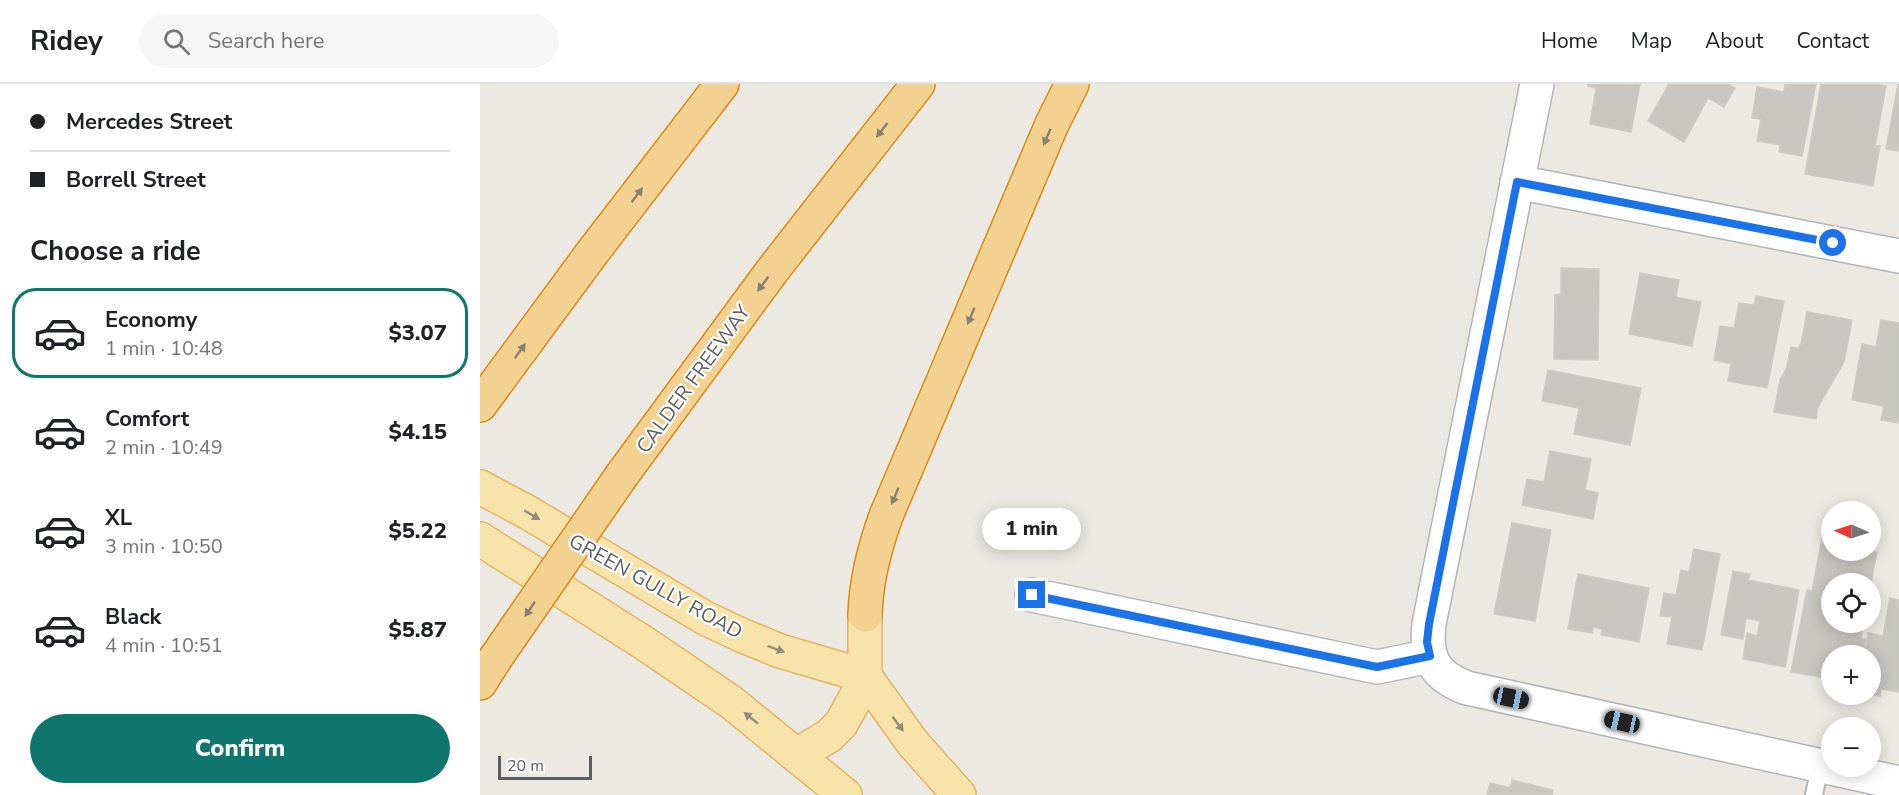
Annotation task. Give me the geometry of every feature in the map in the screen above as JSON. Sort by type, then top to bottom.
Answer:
[{"type":"highway","points":[[483,402],[606,234],[722,84]]},
{"type":"highway","name":"CALDER FREEWAY","points":[[488,671],[622,475],[772,271],[918,84]]},
{"type":"highway","points":[[865,615],[870,567],[886,516],[1052,124],[1072,84]]},
{"type":"main road","name":"GREEN GULLY ROAD","points":[[480,487],[527,512],[705,618],[780,651],[865,676]]},
{"type":"main road","points":[[480,539],[731,702],[845,795]]},
{"type":"main road","points":[[796,754],[829,736],[841,724],[865,676],[865,615]]},
{"type":"main road","points":[[865,676],[912,742],[959,795]]},
{"type":"street","points":[[1537,84],[1429,624],[1427,642],[1430,656],[1438,672],[1451,682],[1467,688],[1817,781],[1899,783]]},
{"type":"street","points":[[1517,182],[1899,256]]},
{"type":"street","points":[[1032,595],[1377,667],[1430,656]]},
{"type":"building","points":[[1588,84],[1640,84],[1631,132],[1590,124],[1596,88]]},
{"type":"building","points":[[1669,84],[1728,84],[1735,88],[1724,107],[1708,98],[1684,142],[1648,121]]},
{"type":"building","points":[[1785,84],[1816,84],[1802,156],[1779,152],[1780,145],[1757,141],[1761,119],[1752,118],[1757,87],[1784,92]]},
{"type":"building","points":[[1821,84],[1886,86],[1875,146],[1880,146],[1873,186],[1805,174]]},
{"type":"building","points":[[1899,84],[1899,151],[1886,149]]},
{"type":"building","points":[[1561,268],[1599,269],[1598,360],[1554,359],[1555,295],[1561,294]]},
{"type":"building","points":[[1640,273],[1679,280],[1676,297],[1701,302],[1692,346],[1629,334]]},
{"type":"building","points":[[1756,296],[1784,301],[1767,388],[1728,381],[1731,364],[1714,360],[1720,326],[1734,328],[1739,303],[1754,305]]},
{"type":"building","points":[[1807,312],[1852,320],[1844,362],[1818,407],[1816,419],[1774,412],[1780,380],[1786,369],[1791,347],[1798,348],[1801,344]]},
{"type":"building","points":[[1881,320],[1899,323],[1899,423],[1881,420],[1884,406],[1852,400],[1862,344],[1876,347]]},
{"type":"building","points":[[1548,370],[1641,388],[1630,445],[1574,434],[1579,408],[1542,401]]},
{"type":"building","points":[[1550,451],[1591,459],[1585,490],[1598,493],[1593,519],[1522,505],[1527,479],[1544,482]]},
{"type":"building","points":[[1512,523],[1551,530],[1535,621],[1494,614]]},
{"type":"building","points":[[1821,544],[1821,561],[1875,561],[1873,573],[1821,573],[1821,633],[1862,633],[1861,638],[1866,639],[1865,645],[1821,645],[1821,677],[1791,672],[1807,590],[1812,591]]},
{"type":"building","points":[[1694,549],[1720,554],[1702,650],[1667,644],[1672,617],[1660,616],[1664,593],[1676,595],[1681,570],[1689,572]]},
{"type":"building","points":[[1733,571],[1750,574],[1748,580],[1799,590],[1785,667],[1743,659],[1747,633],[1757,636],[1760,621],[1746,618],[1743,639],[1721,635]]},
{"type":"building","points":[[1578,574],[1649,588],[1639,642],[1601,635],[1602,629],[1593,627],[1592,633],[1568,629]]},
{"type":"building","points":[[1890,598],[1899,600],[1899,692],[1881,689],[1881,645],[1866,645],[1868,633],[1883,636]]},
{"type":"building","points":[[1512,780],[1553,790],[1552,795],[1487,795],[1490,783],[1510,788]]},
{"type":"route","points":[[1032,595],[1377,667],[1430,656],[1427,642],[1429,624],[1517,182],[1833,243]]}]
